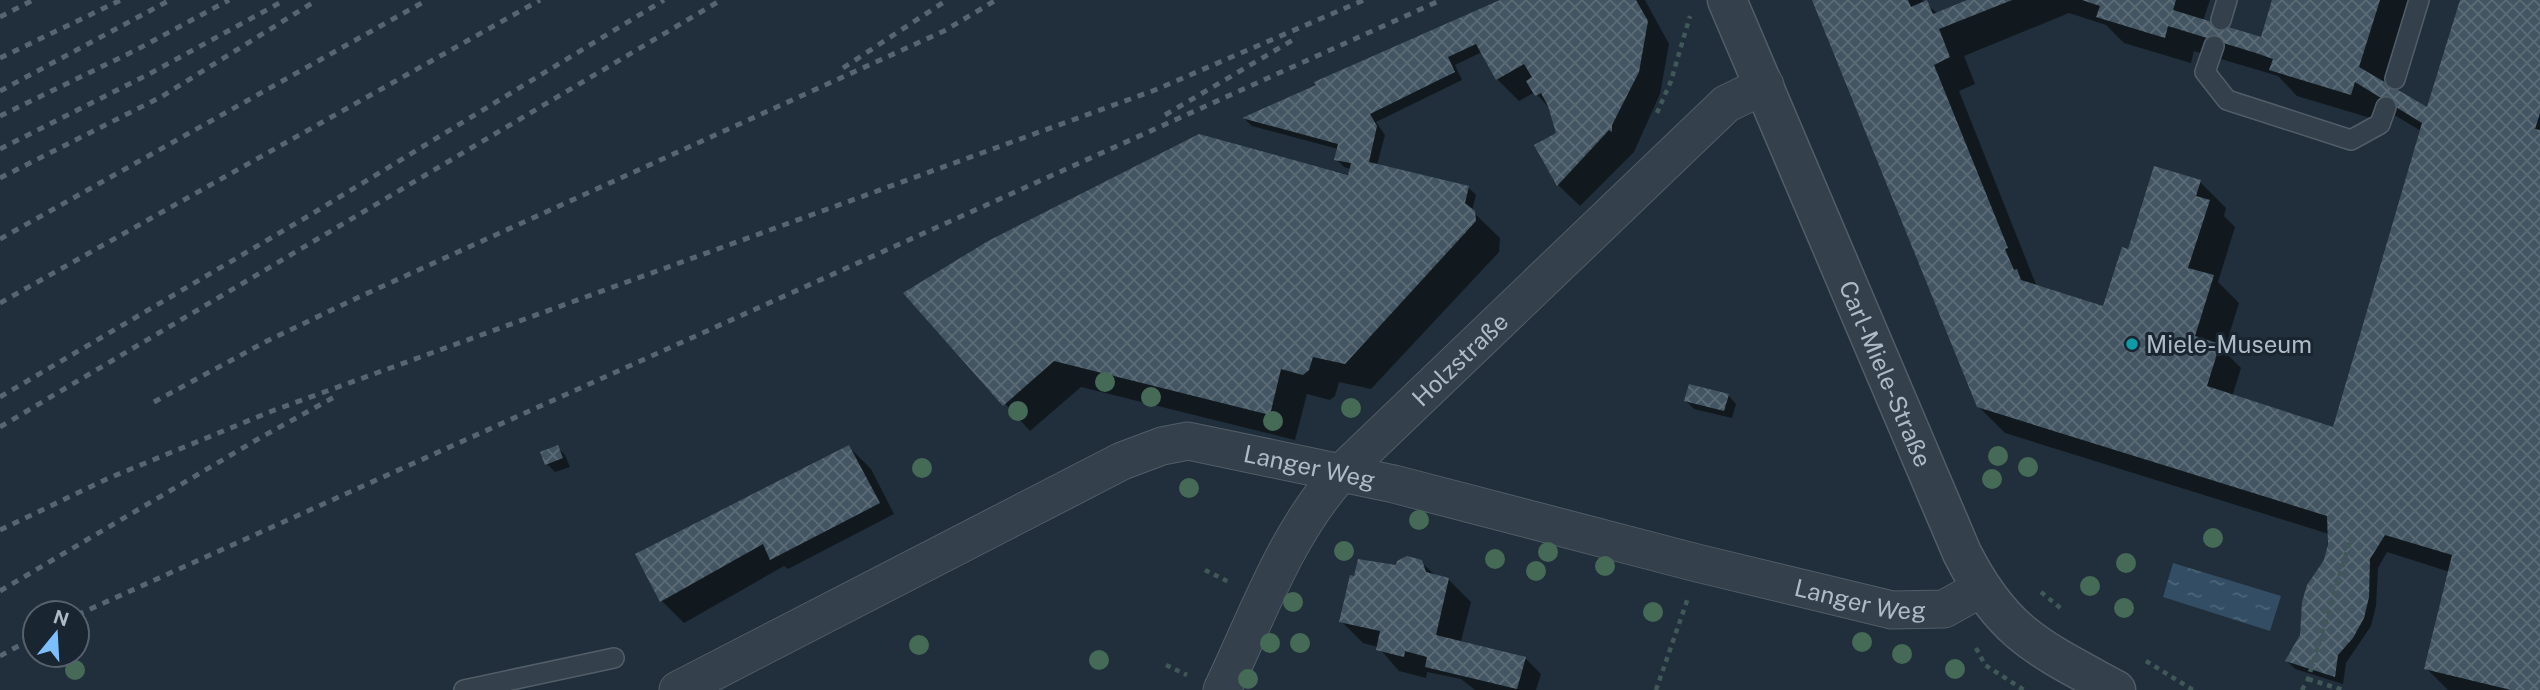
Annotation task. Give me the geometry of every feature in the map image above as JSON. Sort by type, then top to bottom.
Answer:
[{"type":"street","name":"Carl-Miele-Straße","points":[[1727,0],[1962,553],[1980,589],[2013,629],[2040,649],[2116,690]]},
{"type":"street","name":"Holzstraße","points":[[1209,684],[1320,495],[1340,473],[1727,104],[1765,85]]},
{"type":"street","name":"Langer Weg","points":[[678,690],[1122,461],[1162,446],[1188,441],[1340,473],[1697,564],[1892,610],[1944,609],[1980,589]]},
{"type":"lane","points":[[2221,20],[2228,0]]},
{"type":"lane","points":[[2395,79],[2419,0]]},
{"type":"lane","points":[[2214,47],[2205,72],[2227,100],[2351,140],[2380,124],[2386,107]]},
{"type":"lane","points":[[464,690],[614,658]]},
{"type":"path","points":[[2302,690],[2308,679],[2352,535]]},
{"type":"path","points":[[1656,690],[1697,564]]},
{"type":"path","points":[[1205,570],[1240,587]]},
{"type":"path","points":[[2039,591],[2067,614]]},
{"type":"path","points":[[1978,652],[1985,665],[1998,676],[2024,690]]},
{"type":"path","points":[[2136,655],[2193,690]]},
{"type":"path","points":[[1166,665],[1209,684]]},
{"type":"path","points":[[2308,679],[2343,690]]},
{"type":"water","points":[[2173,563],[2281,596],[2270,631],[2163,597]]},
{"type":"building","points":[[1500,0],[1636,0],[1648,21],[1639,72],[1612,125],[1612,132],[1609,130],[1557,186],[1534,145],[1556,133],[1541,93],[1535,96],[1526,81],[1532,77],[1524,64],[1496,80],[1476,44],[1448,57],[1455,72],[1370,114],[1377,126],[1369,162],[1469,186],[1465,203],[1475,211],[1476,221],[1345,364],[1313,357],[1309,370],[1303,375],[1281,369],[1270,415],[1054,361],[1003,406],[903,293],[988,241],[1199,134],[1348,175],[1351,163],[1334,160],[1338,144],[1242,118],[1316,85],[1314,82]]},
{"type":"building","points":[[1812,0],[1908,0],[1911,7],[1927,0],[1933,14],[1967,0],[2012,0],[1939,29],[1950,57],[1934,65],[2008,248],[2005,249],[2021,280],[2103,306],[2122,247],[2128,249],[2154,166],[2201,180],[2196,196],[2210,200],[2188,268],[2214,275],[2195,336],[2220,344],[2207,386],[2333,427],[2422,123],[2355,82],[2351,95],[2269,70],[2273,59],[2168,26],[2165,38],[2096,17],[2100,6],[2082,0],[2176,0],[2173,10],[2261,37],[2272,0],[2380,0],[2359,67],[2427,107],[2460,0],[2540,0],[2540,113],[2535,129],[2540,130],[2540,690],[2511,690],[2424,669],[2452,555],[2385,535],[2370,559],[2369,597],[2364,618],[2353,638],[2338,655],[2335,677],[2285,661],[2300,635],[2302,602],[2307,585],[2324,560],[2328,544],[2327,516],[1977,407]]},
{"type":"building","points":[[1689,384],[1729,394],[1724,411],[1684,401]]},
{"type":"building","points":[[558,445],[563,458],[545,465],[540,452]]},
{"type":"building","points":[[849,445],[880,503],[770,560],[763,544],[660,602],[635,554]]},
{"type":"building","points":[[1407,556],[1422,560],[1426,572],[1449,578],[1436,635],[1526,657],[1517,689],[1425,667],[1427,657],[1405,651],[1404,657],[1376,650],[1380,631],[1339,622],[1350,575],[1354,576],[1358,559],[1396,565],[1397,561]]},
{"type":"railway","points":[[0,17],[33,0]]},
{"type":"railway","points":[[0,58],[121,0]]},
{"type":"railway","points":[[0,91],[170,0]]},
{"type":"railway","points":[[0,116],[136,50],[229,0]]},
{"type":"railway","points":[[0,149],[149,74],[285,0]]},
{"type":"railway","points":[[0,178],[161,97],[317,0]]},
{"type":"railway","points":[[0,239],[427,0]]},
{"type":"railway","points":[[0,303],[540,0]]},
{"type":"railway","points":[[0,397],[310,215],[664,0]]},
{"type":"railway","points":[[0,427],[721,0]]},
{"type":"railway","points":[[843,68],[947,0]]},
{"type":"railway","points":[[154,402],[267,341],[359,297],[944,31],[996,0]]},
{"type":"railway","points":[[0,530],[109,478],[272,411],[1155,90],[1364,0]]},
{"type":"railway","points":[[91,609],[1441,0]]},
{"type":"railway","points":[[1165,115],[1298,37]]},
{"type":"railway","points":[[0,591],[336,396]]},
{"type":"railway","points":[[0,656],[21,645]]},
{"type":"place","name":"Miele-Museum","points":[[2132,344]]}]
